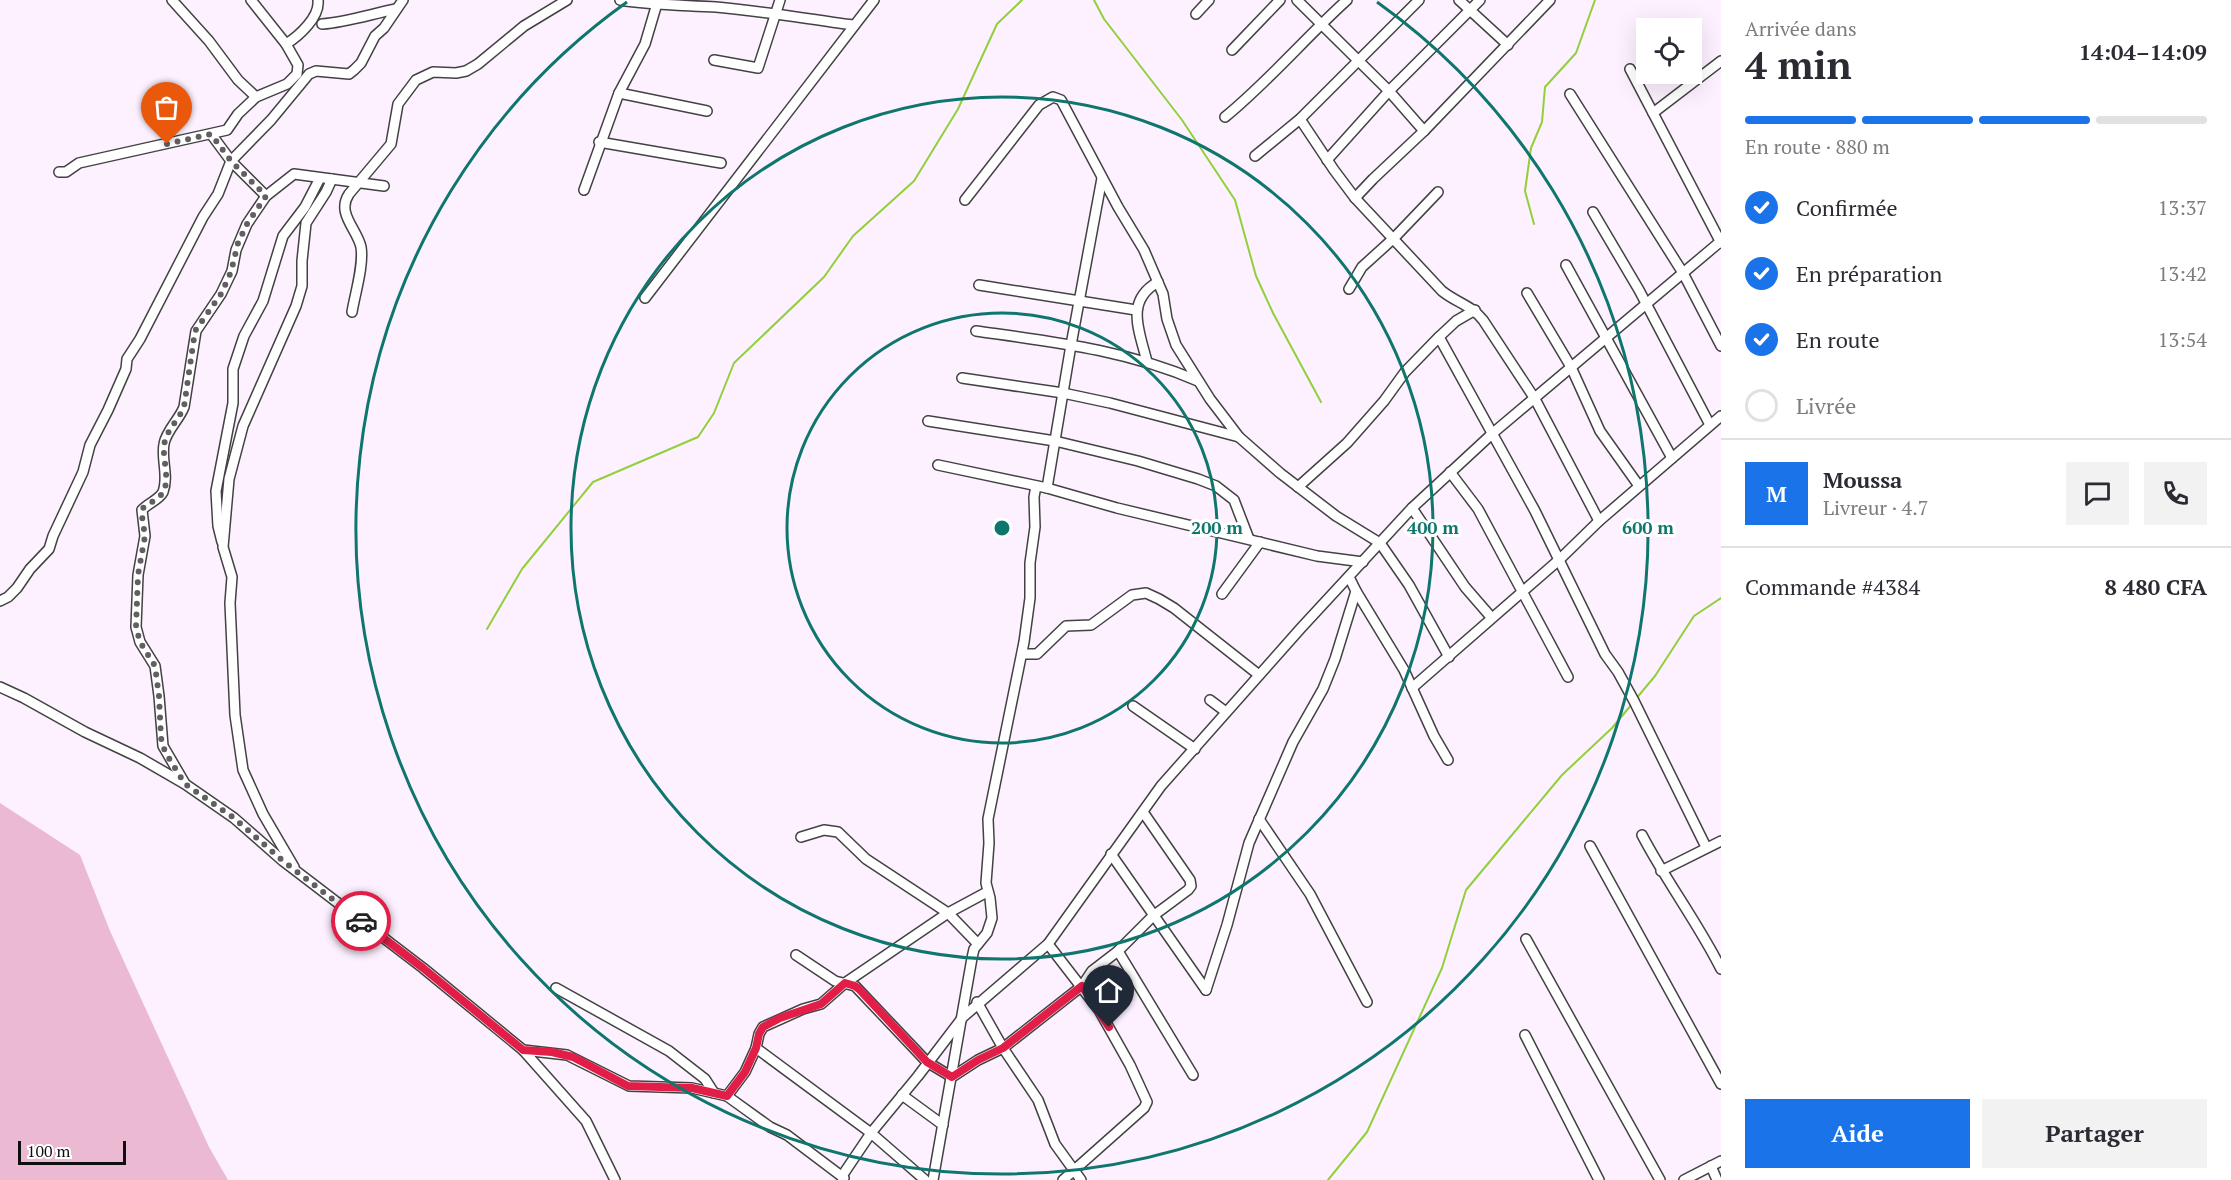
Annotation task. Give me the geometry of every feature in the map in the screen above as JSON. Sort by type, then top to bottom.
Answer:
[{"type":"street","points":[[172,0],[209,41],[238,80],[256,97]]},
{"type":"street","points":[[59,172],[66,172],[79,163],[227,130],[238,114],[256,97],[287,84],[297,74],[298,65],[286,44],[251,0]]},
{"type":"street","points":[[286,44],[302,32],[315,15],[319,7],[318,0]]},
{"type":"street","points":[[0,601],[14,592],[30,569],[51,546],[53,536],[82,472],[90,445],[126,369],[127,359],[140,339],[203,217],[218,194],[231,161],[271,120],[309,74],[316,71],[349,74],[354,70],[361,63],[375,36],[384,28],[403,0]]},
{"type":"street","points":[[352,312],[362,254],[360,243],[349,222],[345,208],[347,198],[391,144],[398,104],[416,80],[433,72],[466,71],[478,64],[524,26],[567,0]]},
{"type":"street","points":[[620,0],[641,4],[658,2],[775,14],[853,25]]},
{"type":"street","points":[[714,60],[758,68],[780,0]]},
{"type":"street","points":[[645,298],[874,0]]},
{"type":"street","points":[[1196,14],[1209,0]]},
{"type":"street","points":[[1232,50],[1280,0]]},
{"type":"street","points":[[1297,0],[1389,91],[1424,131]]},
{"type":"street","points":[[1225,117],[1256,92],[1285,59],[1347,0]]},
{"type":"street","points":[[1255,156],[1300,119],[1419,0]]},
{"type":"street","points":[[1459,0],[1508,45]]},
{"type":"street","points":[[1327,160],[1389,91],[1480,0]]},
{"type":"street","points":[[1355,198],[1373,178],[1424,131],[1550,0]]},
{"type":"street","points":[[584,190],[594,165],[599,142],[619,93],[641,55],[658,2]]},
{"type":"street","points":[[322,24],[339,23],[396,9]]},
{"type":"street","points":[[1653,113],[1721,61]]},
{"type":"street","points":[[523,1050],[552,1052],[573,1057],[628,1086],[673,1086],[727,1096],[787,1135],[843,1179],[871,1133],[963,1017],[977,1002],[1048,944],[1161,786],[1412,508],[1493,433],[1721,242],[1630,69]]},
{"type":"street","points":[[619,93],[707,111]]},
{"type":"street","points":[[1570,94],[1683,273],[1721,346]]},
{"type":"street","points":[[965,201],[1039,105],[1045,100],[1057,97],[1069,113],[1144,250],[1158,282],[1170,332],[1198,381],[1239,437],[1336,516],[1380,543],[1409,585],[1449,657]]},
{"type":"street","points":[[1300,119],[1327,160],[1371,217],[1394,238],[1442,291],[1450,298],[1475,310],[1495,336],[1535,399],[1599,521]]},
{"type":"street","points":[[211,134],[231,161],[266,196]]},
{"type":"street","points":[[599,142],[722,163]]},
{"type":"street","points":[[185,784],[162,747],[155,666],[140,642],[136,627],[138,575],[145,536],[142,513],[143,508],[163,492],[164,445],[166,436],[180,417],[184,407],[195,331],[221,294],[231,272],[236,250],[243,234],[266,196],[294,174],[384,186]]},
{"type":"street","points":[[1047,488],[1078,302],[1102,177]]},
{"type":"street","points":[[297,872],[263,814],[243,770],[235,715],[230,603],[232,577],[218,526],[216,490],[233,403],[233,369],[244,336],[264,301],[283,236],[305,207],[321,178]]},
{"type":"street","points":[[223,544],[229,479],[241,432],[296,306],[302,286],[306,223],[332,179]]},
{"type":"street","points":[[1349,289],[1362,267],[1394,238],[1438,192]]},
{"type":"street","points":[[1593,212],[1639,290],[1710,425]]},
{"type":"street","points":[[1566,266],[1672,458]]},
{"type":"street","points":[[1147,362],[1136,310],[1146,291],[1158,282]]},
{"type":"street","points":[[979,285],[1136,310]]},
{"type":"street","points":[[1527,293],[1572,368],[1600,431],[1639,486]]},
{"type":"street","points":[[1298,487],[1347,443],[1384,401],[1405,372],[1439,337],[1456,321],[1475,310]]},
{"type":"street","points":[[976,331],[1114,352],[1198,381]]},
{"type":"street","points":[[1439,337],[1560,559],[1605,654],[1634,701],[1706,847]]},
{"type":"street","points":[[962,378],[1062,393],[1110,403],[1239,437]]},
{"type":"street","points":[[1412,688],[1721,416]]},
{"type":"street","points":[[928,421],[1055,441],[1138,461],[1216,486],[1234,500],[1249,539]]},
{"type":"street","points":[[938,465],[1047,488],[1117,508],[1334,560],[1363,562]]},
{"type":"street","points":[[1450,472],[1478,509],[1568,677]]},
{"type":"street","points":[[933,1180],[972,958],[978,944],[987,933],[992,918],[986,883],[990,809],[1022,654],[1030,598],[1030,563],[1035,527],[1036,486]]},
{"type":"street","points":[[1412,508],[1465,587],[1491,617]]},
{"type":"street","points":[[1222,594],[1260,542]]},
{"type":"street","points":[[1348,577],[1398,660],[1448,760]]},
{"type":"street","points":[[1111,854],[1206,990],[1227,925],[1249,843],[1293,742],[1323,689],[1356,591]]},
{"type":"street","points":[[1022,654],[1037,654],[1066,626],[1091,625],[1132,595],[1146,594],[1159,598],[1174,608],[1259,675]]},
{"type":"street","points":[[0,687],[140,758],[185,784],[234,818],[297,872],[423,968],[523,1050],[586,1121],[599,1143],[615,1180]]},
{"type":"street","points":[[1210,700],[1226,712]]},
{"type":"street","points":[[1133,706],[1195,749]]},
{"type":"street","points":[[952,1077],[978,1060],[1003,1048],[1082,986],[1092,971],[1118,951],[1153,916],[1191,885],[1143,812]]},
{"type":"street","points":[[1259,819],[1310,894],[1367,1002]]},
{"type":"street","points":[[801,837],[824,830],[838,832],[866,859],[948,913],[978,944]]},
{"type":"street","points":[[1642,835],[1661,871],[1687,909],[1721,969]]},
{"type":"street","points":[[1661,871],[1721,841]]},
{"type":"street","points":[[1590,846],[1721,1084]]},
{"type":"street","points":[[727,1096],[745,1072],[763,1027],[780,1018],[821,1004],[845,983],[948,913],[987,892]]},
{"type":"street","points":[[1526,939],[1660,1180]]},
{"type":"street","points":[[1048,944],[1082,986],[1118,1043],[1148,1102],[1063,1180]]},
{"type":"street","points":[[1118,951],[1193,1074]]},
{"type":"street","points":[[796,955],[835,981],[859,989],[927,1062],[952,1077]]},
{"type":"street","points":[[556,988],[669,1051],[705,1079],[714,1093]]},
{"type":"street","points":[[977,1002],[1003,1048],[1038,1100],[1055,1144],[1081,1180]]},
{"type":"street","points":[[1525,1035],[1599,1180]]},
{"type":"street","points":[[756,1048],[871,1133],[925,1180]]},
{"type":"street","points":[[902,1095],[943,1125]]},
{"type":"street","points":[[1684,1180],[1721,1161]]},
{"type":"street","points":[[1711,1166],[1717,1180]]},
{"type":"shaded area","points":[[0,803],[80,855],[110,931],[209,1147],[228,1180],[0,1180]]},
{"type":"waterway","points":[[487,629],[522,569],[593,482],[698,437],[714,413],[734,363],[824,277],[853,236],[914,181],[958,109],[997,24],[1022,0]]},
{"type":"waterway","points":[[1094,0],[1104,19],[1182,120],[1235,200],[1256,276],[1273,313],[1321,402]]},
{"type":"waterway","points":[[1534,224],[1525,191],[1531,148],[1542,122],[1545,87],[1576,53],[1595,0]]},
{"type":"waterway","points":[[1635,700],[1655,676],[1694,616],[1721,598]]},
{"type":"waterway","points":[[1328,1180],[1367,1132],[1442,968],[1466,890],[1562,775],[1612,728],[1632,704]]},
{"type":"way so far","points":[[167,144],[211,134],[231,161],[266,196],[247,224],[238,243],[231,272],[221,294],[210,313],[195,331],[184,407],[180,417],[166,436],[164,445],[163,492],[143,508],[142,513],[145,536],[138,575],[136,627],[140,642],[155,666],[162,747],[185,784],[234,818],[283,861],[361,921]]},
{"type":"route","points":[[361,921],[423,968],[523,1050],[560,1053],[573,1057],[628,1086],[673,1086],[727,1096],[745,1072],[763,1027],[808,1007],[818,1006],[845,983],[859,989],[927,1062],[952,1077],[978,1060],[1003,1048],[1082,986],[1109,1027]]}]
